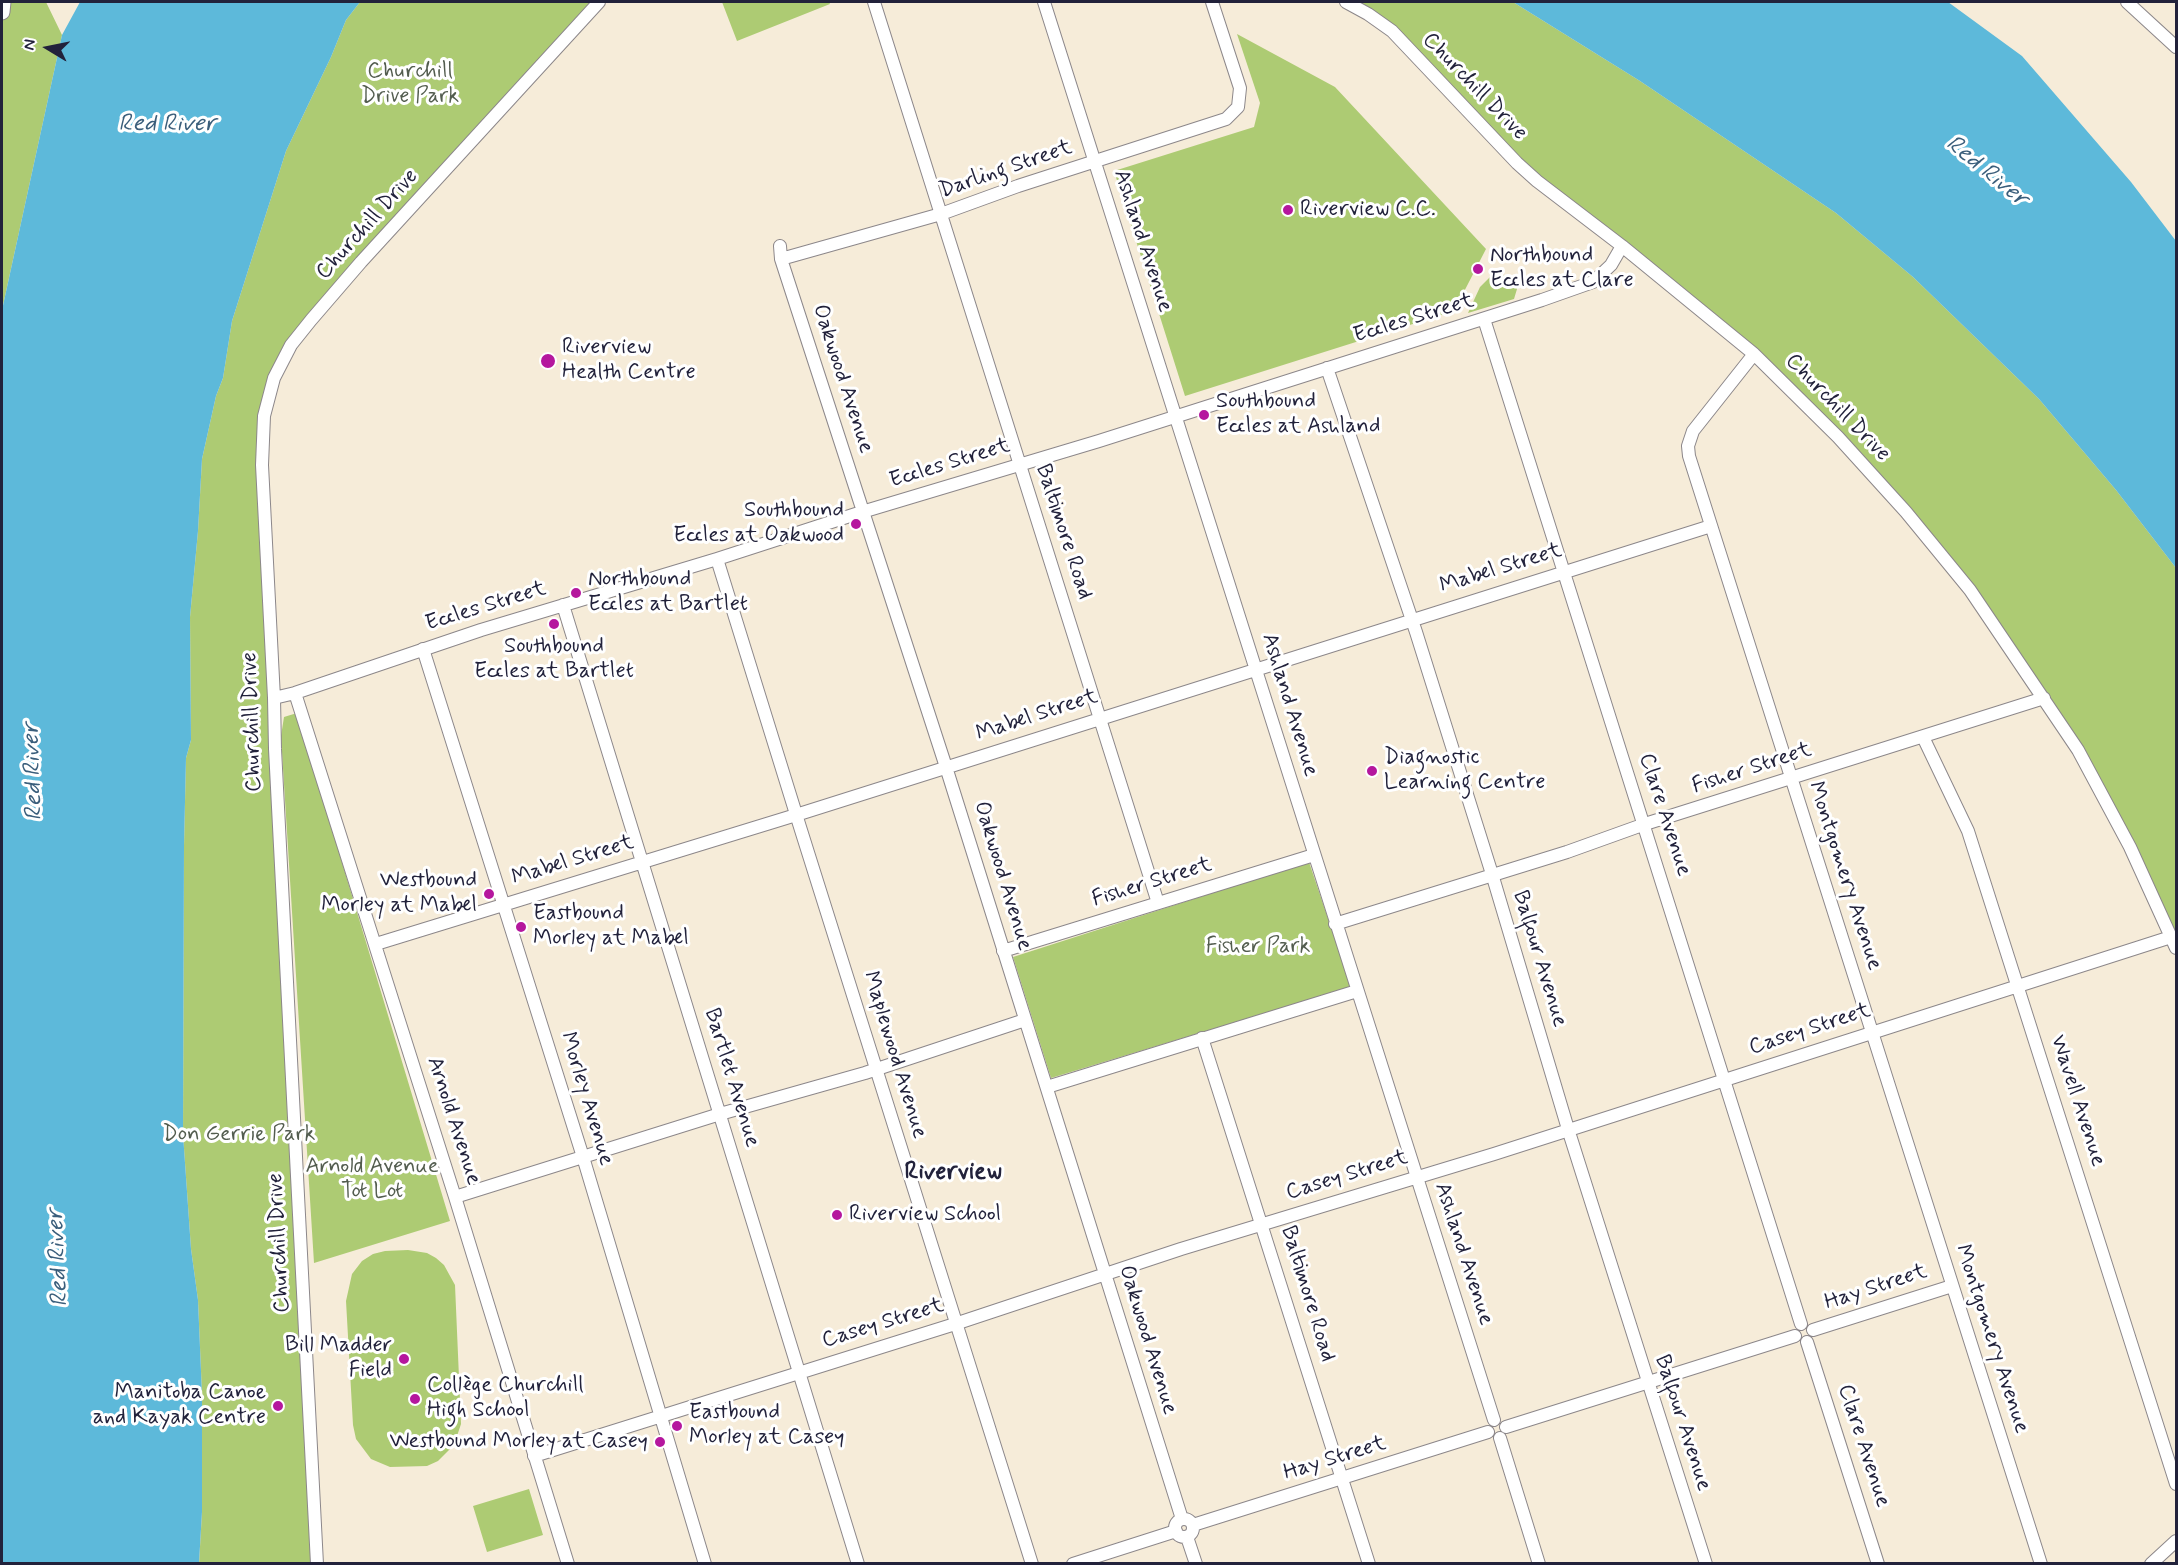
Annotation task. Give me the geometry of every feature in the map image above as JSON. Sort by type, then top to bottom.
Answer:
[{"type":"street","points":[[2,12],[3,2]]},
{"type":"street","name":"Churchill Drive","points":[[317,1563],[275,749],[262,465],[264,416],[274,378],[291,345],[311,320],[361,262],[599,2]]},
{"type":"street","name":"Baltimore Road","points":[[874,2],[1158,903]]},
{"type":"street","name":"Ashland Avenue","points":[[1044,2],[1416,1177],[1494,1420],[1499,1420],[1498,1432]]},
{"type":"street","name":"Darling Street","points":[[781,259],[941,214],[1018,186],[1226,119],[1238,107],[1240,88],[1212,2]]},
{"type":"street","name":"Churchill Drive","points":[[1346,2],[1392,31],[1517,163],[1537,181],[1708,314],[1754,354],[1838,437],[1906,512],[1970,590],[2078,750],[2104,797],[2174,943]]},
{"type":"street","points":[[2127,2],[2176,47]]},
{"type":"street","name":"Oakwood Avenue","points":[[780,246],[781,259],[946,767],[1182,1519]]},
{"type":"street","name":"Eccles Street","points":[[274,698],[296,693],[423,649],[563,605],[1484,319],[1593,282],[1611,265],[1622,246]]},
{"type":"street","name":"Clare Avenue","points":[[1484,319],[1725,1079],[1803,1330],[1802,1342],[1807,1342],[1878,1563]]},
{"type":"street","name":"Montgomery Avenue","points":[[1754,354],[1690,437],[1689,456],[2041,1563]]},
{"type":"street","name":"Balfour Avenue","points":[[1327,368],[1412,619],[1647,1383],[1706,1563]]},
{"type":"street","name":"Mabel Street","points":[[376,944],[796,815],[1711,526]]},
{"type":"street","name":"Maplewood Avenue","points":[[717,559],[955,1324],[1032,1563]]},
{"type":"street","name":"Bartlet Avenue","points":[[563,605],[858,1563]]},
{"type":"street","name":"Morley Avenue","points":[[423,649],[583,1157],[705,1563]]},
{"type":"street","name":"Arnold Avenue","points":[[296,693],[568,1563]]},
{"type":"street","name":"Fisher Street","points":[[1335,924],[1567,852],[1645,824],[2044,698]]},
{"type":"street","name":"Wavell Avenue","points":[[1923,737],[1968,831],[2176,1484]]},
{"type":"street","name":"Fisher Street","points":[[1003,951],[1314,855]]},
{"type":"street","name":"Casey Street","points":[[534,1456],[2019,986],[2174,943]]},
{"type":"street","points":[[1047,1087],[1357,991]]},
{"type":"street","points":[[455,1197],[720,1114],[876,1069],[1025,1020]]},
{"type":"street","name":"Baltimore Road","points":[[1203,1038],[1369,1563]]},
{"type":"street","name":"Hay Street","points":[[1190,1531],[1342,1477],[1498,1432],[1803,1330],[1952,1286]]},
{"type":"street","points":[[1498,1432],[1539,1563]]},
{"type":"street","points":[[1190,1531],[1183,1537],[1176,1531],[1175,1526],[1182,1519],[1186,1519],[1190,1531],[1196,1563]]},
{"type":"street","points":[[1073,1563],[1176,1531]]},
{"type":"street","points":[[2151,1563],[2176,1541]]},
{"type":"green space","points":[[3,2],[46,2],[62,35],[2,310]]},
{"type":"green space","name":"Churchill Drive Park","points":[[360,2],[599,2],[291,345],[264,416],[317,1563],[199,1564],[202,1512],[202,1395],[198,1300],[191,1249],[183,1134],[186,758],[191,740],[190,617],[202,459],[216,396],[223,378],[232,321],[286,151],[346,20]]},
{"type":"green space","points":[[722,2],[829,2],[830,4],[737,41]]},
{"type":"green space","points":[[1346,2],[1513,2],[1640,81],[1836,213],[1913,277],[2039,399],[2116,490],[2176,568],[2176,948],[2104,797],[1970,590],[1805,403],[1537,181],[1392,31]]},
{"type":"green space","name":"Riverview C.C.","points":[[1237,34],[1335,87],[1486,249],[1454,311],[1185,396],[1114,171],[1254,127],[1260,103]]},
{"type":"green space","points":[[1491,276],[1508,276],[1512,280],[1517,289],[1514,299],[1468,313],[1480,287]]},
{"type":"green space","name":"Arnold Avenue Tot Lot","points":[[297,713],[450,1221],[314,1263],[281,736],[284,717]]},
{"type":"green space","name":"Fisher Park","points":[[1309,862],[1351,987],[1051,1078],[1013,957]]},
{"type":"green space","name":"Bill Madder Field","points":[[408,1250],[427,1253],[436,1258],[444,1265],[455,1285],[461,1424],[454,1445],[438,1461],[427,1466],[390,1467],[371,1459],[356,1439],[353,1425],[346,1301],[352,1274],[362,1261],[373,1254],[385,1251]]},
{"type":"green space","points":[[529,1489],[543,1535],[487,1552],[473,1506]]},
{"type":"water","name":"Red River","points":[[80,2],[360,2],[346,20],[286,151],[232,321],[223,378],[216,396],[202,459],[190,617],[191,740],[186,758],[183,1134],[191,1249],[198,1300],[202,1395],[202,1512],[199,1563],[2,1563],[2,310],[62,35]]},
{"type":"water","name":"Red River","points":[[1513,2],[1948,2],[2022,56],[2131,182],[2176,241],[2176,568],[2116,490],[2039,399],[1913,277],[1836,213],[1640,81]]},
{"type":"place","name":"Riverview C.C.","points":[[1288,210]]},
{"type":"place","name":"Northbound Eccles at Clare","points":[[1478,269]]},
{"type":"place","name":"Riverview Health Centre","points":[[548,361]]},
{"type":"place","name":"Southbound Eccles at Ashland","points":[[1204,415]]},
{"type":"place","name":"Southbound Eccles at Oakwood","points":[[856,524]]},
{"type":"place","name":"Northbound Eccles at Bartlet","points":[[576,593]]},
{"type":"place","name":"Southbound Eccles at Bartlet","points":[[554,624]]},
{"type":"place","name":"Diagnostic Learning Centre","points":[[1372,771]]},
{"type":"place","name":"Westbound Morley at Mabel","points":[[489,894]]},
{"type":"place","name":"Eastbound Morley at Mabel","points":[[521,927]]},
{"type":"place","name":"Riverview School","points":[[837,1215]]},
{"type":"place","name":"Bill Madder Field","points":[[404,1359]]},
{"type":"place","name":"Collège Churchill High School","points":[[415,1399]]},
{"type":"place","name":"Manitoba Canoe and Kayak Centre","points":[[278,1406]]},
{"type":"place","name":"Eastbound Morley at Casey","points":[[677,1426]]},
{"type":"place","name":"Westbound Morley at Casey","points":[[660,1442]]},
{"type":"district","name":"Riverview","points":[[953,1173]]},
{"type":"park label","name":"Don Gerrie Park","points":[[239,1135]]}]
